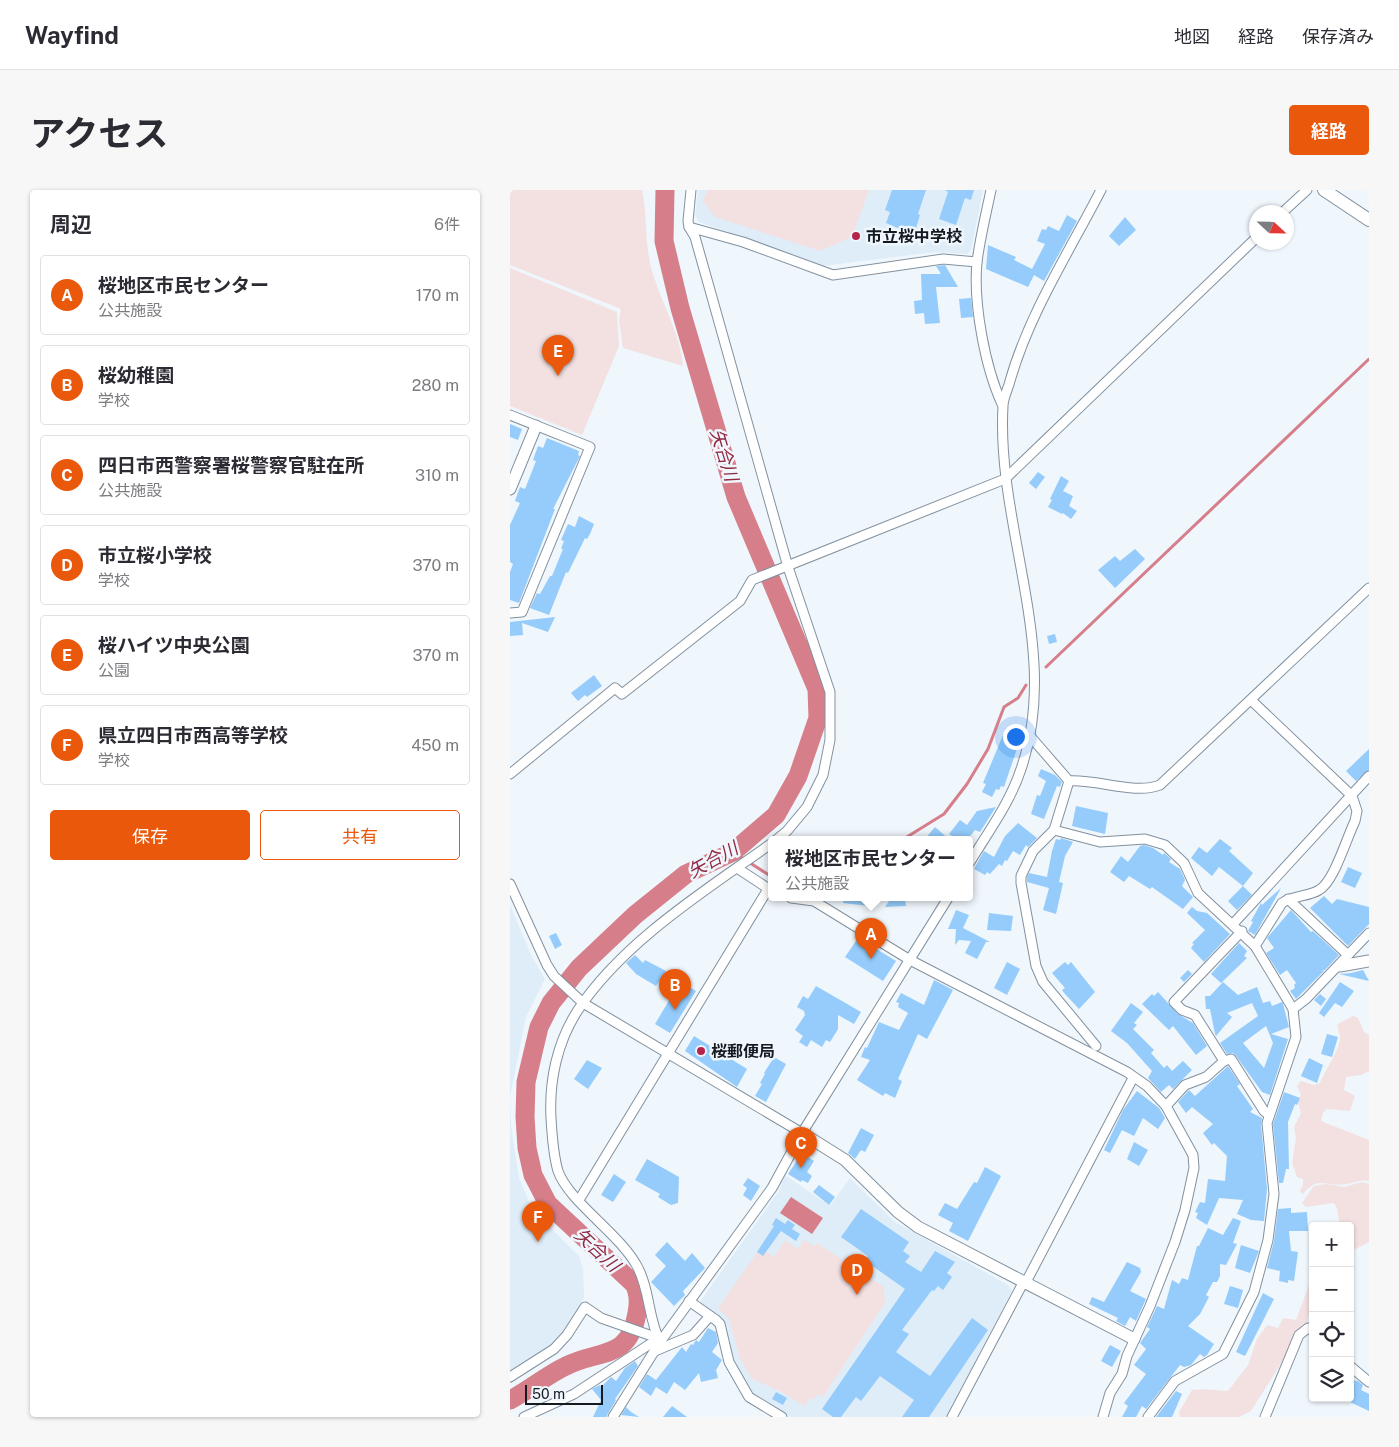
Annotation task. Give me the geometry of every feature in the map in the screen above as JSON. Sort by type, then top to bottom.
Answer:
[{"type":"main road","points":[[1333,192],[1369,220]]},
{"type":"street","points":[[691,190],[688,227],[695,237],[785,568],[830,692],[831,726],[828,757],[815,793],[798,819],[780,836]]},
{"type":"street","points":[[991,190],[977,262],[980,319],[996,390],[1002,404]]},
{"type":"street","points":[[973,857],[1014,788],[1030,736],[1035,685],[1034,653],[1005,479],[1002,452],[1002,404],[1022,341],[1101,190]]},
{"type":"street","points":[[1291,205],[1307,190]]},
{"type":"street","points":[[688,227],[743,242],[833,275],[943,259],[977,262]]},
{"type":"street","points":[[510,774],[616,688],[622,694],[740,601],[752,580],[1005,479],[1249,245]]},
{"type":"street","points":[[510,416],[590,447],[522,612],[510,613]]},
{"type":"street","points":[[510,489],[536,426]]},
{"type":"street","points":[[1069,782],[1081,780],[1142,788],[1160,785],[1369,588]]},
{"type":"street","points":[[1251,700],[1352,796],[1357,811],[1326,886],[1314,893],[1288,899],[1279,906],[1255,946]]},
{"type":"street","points":[[1030,736],[1069,782]]},
{"type":"street","points":[[1233,924],[1369,776]]},
{"type":"street","points":[[1069,782],[1054,830],[1033,851],[1021,876],[1036,966],[1042,982],[1096,1046]]},
{"type":"street","points":[[1054,830],[1100,842],[1138,839],[1158,842],[1179,856],[1198,893],[1242,931],[1255,946],[1293,1009],[1296,1037],[1267,1123],[1274,1194],[1272,1218],[1254,1292],[1224,1354],[1175,1381],[1148,1417]]},
{"type":"street","points":[[660,1342],[654,1331],[648,1291],[637,1266],[620,1241],[566,1187],[558,1170],[553,1146],[550,1099],[553,1075],[571,1024],[584,1003],[615,966],[691,901],[768,846]]},
{"type":"street","points":[[739,867],[768,889]]},
{"type":"street","points":[[510,884],[536,943],[554,976],[584,1003],[845,1160],[898,1212],[918,1227],[1134,1339]]},
{"type":"street","points":[[579,1200],[667,1054],[768,893]]},
{"type":"street","points":[[1288,899],[1348,955]]},
{"type":"street","points":[[814,901],[910,960],[1127,1072],[1147,1086],[1166,1106],[1193,1155],[1194,1168],[1185,1210],[1175,1242],[1150,1306],[1134,1339],[1122,1374],[1110,1394],[1103,1417]]},
{"type":"street","points":[[613,1417],[688,1301],[772,1188],[802,1133],[946,901]]},
{"type":"street","points":[[1224,1061],[1195,1015],[1182,1010],[1174,1002],[1242,931]]},
{"type":"street","points":[[1293,1009],[1340,966],[1369,933]]},
{"type":"street","points":[[1340,966],[1369,961]]},
{"type":"street","points":[[1166,1106],[1185,1084],[1206,1077],[1224,1061],[1231,1058],[1264,1110],[1270,1115]]},
{"type":"street","points":[[952,1417],[1133,1078]]},
{"type":"street","points":[[688,1301],[720,1324],[729,1362],[749,1396],[782,1417]]},
{"type":"street","points":[[510,1377],[554,1349],[567,1335],[585,1306],[601,1318],[652,1336],[660,1342]]},
{"type":"street","points":[[654,1351],[693,1335],[710,1316]]},
{"type":"street","points":[[1265,1417],[1299,1335],[1309,1329]]},
{"type":"street","points":[[524,1417],[567,1397],[644,1348],[660,1342]]},
{"type":"street","points":[[1354,1369],[1369,1382]]},
{"type":"shaded area","points":[[510,190],[642,190],[650,263],[678,340],[683,366],[623,348],[619,320],[621,309],[510,265]]},
{"type":"shaded area","name":"市立桜中学校","points":[[698,190],[983,190],[971,250],[967,254],[935,252],[823,266],[699,222],[695,216]]},
{"type":"shaded area","points":[[707,190],[869,190],[852,237],[820,251],[715,217],[703,201]]},
{"type":"shaded area","points":[[510,268],[617,312],[619,346],[582,435],[510,406]]},
{"type":"shaded area","points":[[510,905],[532,957],[545,979],[526,1017],[510,1097]]},
{"type":"shaded area","points":[[1353,1016],[1358,1018],[1364,1032],[1369,1035],[1369,1071],[1361,1075],[1346,1077],[1344,1090],[1355,1096],[1350,1111],[1326,1109],[1321,1121],[1369,1140],[1369,1181],[1339,1185],[1318,1183],[1302,1195],[1300,1190],[1303,1186],[1303,1179],[1297,1177],[1292,1163],[1296,1138],[1294,1127],[1301,1113],[1298,1101],[1301,1095],[1297,1086],[1301,1081],[1314,1085],[1320,1083],[1340,1041],[1338,1024]]},
{"type":"shaded area","points":[[510,1100],[511,1126],[519,1178],[529,1202],[541,1218],[579,1256],[583,1269],[584,1297],[579,1312],[553,1346],[510,1373]]},
{"type":"shaded area","points":[[785,1175],[830,1206],[850,1178],[895,1222],[1008,1285],[1012,1291],[946,1417],[791,1417],[752,1394],[733,1359],[723,1321],[701,1304],[701,1300],[779,1191]]},
{"type":"shaded area","points":[[1362,1182],[1369,1184],[1369,1242],[1354,1250],[1354,1222],[1339,1222],[1337,1208],[1334,1203],[1306,1207],[1302,1203],[1314,1186],[1326,1184],[1344,1187]]},
{"type":"shaded area","points":[[791,1197],[823,1218],[812,1234],[780,1213]]},
{"type":"shaded area","points":[[785,1240],[798,1249],[804,1240],[814,1246],[817,1243],[884,1287],[885,1303],[823,1397],[818,1394],[814,1400],[811,1398],[804,1406],[782,1392],[752,1379],[740,1359],[729,1319],[718,1308],[761,1247],[774,1257]]},
{"type":"shaded area","points":[[1309,1285],[1309,1313],[1306,1324],[1296,1333],[1282,1362],[1251,1411],[1239,1417],[1180,1417],[1179,1412],[1192,1390],[1228,1391],[1248,1365],[1257,1339],[1267,1325],[1278,1328],[1283,1318],[1296,1320]]},
{"type":"building","points":[[892,190],[926,190],[918,214],[920,215],[916,228],[909,226],[907,232],[886,223],[890,212],[885,210]]},
{"type":"building","points":[[945,190],[974,190],[971,200],[965,198],[956,225],[939,219],[948,192]]},
{"type":"building","points":[[1067,215],[1077,221],[1044,281],[1034,275],[1028,287],[986,269],[988,245],[1016,257],[1014,260],[1032,269],[1045,244],[1037,241],[1042,229],[1046,230],[1048,226],[1059,231]]},
{"type":"building","points":[[1125,217],[1136,230],[1119,246],[1109,236]]},
{"type":"building","points":[[945,265],[958,287],[936,287],[940,323],[925,324],[924,313],[915,314],[914,301],[922,300],[921,274],[941,274],[936,266]]},
{"type":"building","points":[[971,298],[973,317],[961,318],[959,299]]},
{"type":"building","points":[[510,424],[522,429],[518,440],[510,437]]},
{"type":"building","points":[[547,438],[579,451],[578,455],[580,456],[553,509],[555,509],[519,603],[510,600],[510,572],[513,564],[510,562],[510,525],[520,503],[515,501],[520,487],[525,489],[536,461],[533,460],[538,446],[543,448]]},
{"type":"building","points":[[1038,472],[1045,477],[1036,489],[1029,483]]},
{"type":"building","points":[[1061,476],[1069,481],[1063,491],[1073,496],[1069,506],[1077,511],[1071,519],[1063,513],[1048,507]]},
{"type":"building","points":[[579,516],[594,524],[568,573],[566,572],[549,615],[530,608],[537,593],[540,594],[550,576],[552,576],[563,549],[561,549],[564,541],[561,540],[568,524],[575,527]]},
{"type":"building","points":[[1135,549],[1145,559],[1115,588],[1098,570],[1115,556],[1120,561]]},
{"type":"building","points":[[555,617],[548,632],[522,623],[523,635],[510,636],[510,622]]},
{"type":"building","points":[[1055,634],[1057,642],[1049,644],[1047,636]]},
{"type":"building","points":[[594,675],[602,686],[578,701],[571,693]]},
{"type":"building","points":[[1006,728],[1022,734],[1004,787],[1001,786],[999,790],[996,789],[992,797],[982,792],[986,784],[983,783]]},
{"type":"building","points":[[1369,749],[1369,770],[1356,781],[1346,771]]},
{"type":"building","points":[[1041,769],[1055,775],[1062,782],[1060,787],[1057,786],[1044,819],[1031,814],[1037,795],[1040,796],[1046,781],[1038,776]]},
{"type":"building","points":[[1076,806],[1108,813],[1105,834],[1072,826]]},
{"type":"building","points":[[996,807],[980,832],[975,830],[970,836],[952,836],[949,834],[960,820],[967,825],[977,811]]},
{"type":"building","points":[[1018,823],[1037,838],[1028,847],[1026,845],[1020,855],[1013,851],[1002,866],[999,864],[990,874],[987,872],[985,875],[974,869],[984,851],[994,857],[1005,836]]},
{"type":"building","points":[[935,827],[945,836],[927,836]]},
{"type":"building","points":[[1061,838],[1073,842],[1065,856],[1059,882],[1063,883],[1056,914],[1043,910],[1049,888],[1027,882],[1027,877],[1029,873],[1047,877],[1056,839],[1060,840]]},
{"type":"building","points":[[1220,839],[1232,848],[1229,851],[1253,873],[1243,886],[1219,867],[1212,876],[1191,858],[1199,847],[1207,853]]},
{"type":"building","points":[[1144,845],[1153,848],[1163,855],[1164,853],[1171,859],[1169,862],[1180,869],[1185,880],[1182,886],[1193,897],[1183,909],[1152,887],[1150,889],[1129,876],[1124,882],[1110,872],[1121,856],[1128,862],[1140,846]]},
{"type":"building","points":[[1348,867],[1362,873],[1355,888],[1341,882]]},
{"type":"building","points":[[1243,886],[1252,895],[1237,910],[1228,901]]},
{"type":"building","points":[[1281,888],[1255,935],[1248,931],[1261,903],[1262,905]]},
{"type":"building","points":[[1324,896],[1332,904],[1337,899],[1369,907],[1369,924],[1348,946],[1310,908]]},
{"type":"building","points":[[843,901],[870,901],[869,906],[843,903]]},
{"type":"building","points":[[889,901],[905,901],[906,906],[885,907]]},
{"type":"building","points":[[1192,907],[1197,911],[1207,913],[1230,934],[1204,962],[1191,948],[1194,944],[1192,943],[1205,930],[1187,913]]},
{"type":"building","points":[[956,910],[969,915],[963,928],[990,942],[986,942],[977,959],[965,953],[971,941],[959,940],[955,945],[956,929],[948,929]]},
{"type":"building","points":[[1291,910],[1311,932],[1313,931],[1339,955],[1325,970],[1322,970],[1324,971],[1296,999],[1290,991],[1295,988],[1294,985],[1296,983],[1287,970],[1280,975],[1266,953],[1274,948],[1267,938]]},
{"type":"building","points":[[989,913],[1013,916],[1011,931],[987,930]]},
{"type":"building","points":[[556,933],[562,945],[555,949],[549,936]]},
{"type":"building","points":[[858,938],[896,961],[883,981],[845,957]]},
{"type":"building","points":[[1239,943],[1247,951],[1244,956],[1247,958],[1221,983],[1211,974]]},
{"type":"building","points":[[635,955],[643,963],[645,960],[666,971],[656,986],[636,974],[626,963]]},
{"type":"building","points":[[1007,962],[1020,969],[1007,995],[994,988]]},
{"type":"building","points":[[1065,962],[1068,965],[1071,962],[1095,992],[1079,1009],[1062,990],[1065,988],[1052,973]]},
{"type":"building","points":[[1188,970],[1192,974],[1184,982],[1180,978]]},
{"type":"building","points":[[1363,970],[1369,981],[1339,974],[1351,973]]},
{"type":"building","points":[[934,980],[953,990],[927,1039],[918,1034],[898,1079],[902,1081],[895,1098],[885,1093],[883,1096],[857,1080],[870,1060],[861,1057],[865,1047],[867,1048],[879,1022],[899,1030],[908,1013],[898,1007],[899,1003],[896,1002],[901,993],[924,1005]]},
{"type":"building","points":[[680,982],[696,991],[670,1033],[655,1024]]},
{"type":"building","points":[[1223,982],[1238,995],[1257,987],[1263,1003],[1270,1001],[1272,1006],[1282,1002],[1289,1027],[1271,1034],[1288,1039],[1270,1095],[1262,1092],[1236,1056],[1233,1053],[1227,1054],[1220,1043],[1258,1016],[1252,1003],[1227,1013],[1232,1017],[1216,1036],[1210,1009],[1206,1009],[1205,996],[1210,996]],"holes":[[[1266,1026],[1273,1043],[1264,1068],[1243,1043]]]},
{"type":"building","points":[[1340,982],[1354,991],[1342,1007],[1335,1003],[1324,1017],[1319,1013]]},
{"type":"building","points":[[816,986],[861,1012],[854,1024],[838,1015],[838,1029],[830,1042],[826,1040],[822,1047],[811,1040],[807,1047],[799,1042],[803,1036],[795,1030],[805,1015],[804,1011],[797,1007],[803,996],[808,999]]},
{"type":"building","points":[[1158,992],[1178,1014],[1193,1023],[1207,1046],[1196,1055],[1173,1026],[1169,1030],[1142,1004],[1152,994],[1154,996]]},
{"type":"building","points":[[1320,994],[1326,999],[1321,1006],[1314,1000]]},
{"type":"building","points":[[1131,1003],[1143,1012],[1134,1023],[1137,1025],[1133,1029],[1154,1050],[1151,1053],[1164,1068],[1167,1065],[1172,1071],[1183,1061],[1192,1070],[1173,1089],[1169,1085],[1161,1092],[1148,1078],[1152,1071],[1127,1043],[1111,1031]]},
{"type":"building","points":[[1327,1034],[1338,1037],[1332,1057],[1321,1054]]},
{"type":"building","points":[[694,1036],[747,1069],[737,1087],[685,1051]]},
{"type":"building","points":[[774,1057],[786,1064],[766,1102],[755,1096],[762,1084],[760,1083],[764,1073]]},
{"type":"building","points":[[1309,1058],[1323,1065],[1317,1083],[1301,1076]]},
{"type":"building","points":[[587,1060],[602,1068],[588,1089],[574,1079]]},
{"type":"building","points":[[1228,1066],[1240,1084],[1237,1086],[1253,1109],[1250,1112],[1262,1118],[1267,1189],[1264,1221],[1251,1220],[1237,1214],[1243,1200],[1219,1198],[1207,1225],[1196,1218],[1198,1213],[1195,1212],[1200,1202],[1205,1203],[1208,1179],[1225,1181],[1227,1156],[1214,1143],[1212,1145],[1203,1133],[1213,1124],[1192,1107],[1186,1113],[1178,1102],[1189,1090],[1195,1096]]},
{"type":"building","points":[[1137,1091],[1159,1108],[1165,1118],[1158,1129],[1143,1118],[1134,1136],[1122,1130],[1110,1153],[1104,1150],[1123,1110]]},
{"type":"building","points":[[1284,1092],[1300,1098],[1297,1105],[1295,1104],[1288,1122],[1289,1169],[1286,1169],[1283,1183],[1279,1183],[1273,1124]]},
{"type":"building","points":[[861,1128],[874,1135],[865,1152],[861,1150],[855,1159],[848,1153]]},
{"type":"building","points":[[1134,1142],[1148,1150],[1139,1166],[1127,1159]]},
{"type":"building","points":[[802,1153],[814,1161],[807,1172],[812,1176],[808,1183],[802,1180],[801,1182],[788,1174]]},
{"type":"building","points":[[647,1159],[679,1177],[678,1203],[671,1205],[658,1197],[660,1194],[635,1180]]},
{"type":"building","points":[[985,1167],[1001,1176],[968,1241],[949,1231],[953,1223],[938,1215],[945,1203],[957,1209],[974,1182],[977,1183]]},
{"type":"building","points":[[614,1174],[626,1182],[613,1202],[601,1195]]},
{"type":"building","points":[[748,1178],[760,1186],[751,1201],[743,1195],[747,1188],[743,1185]]},
{"type":"building","points":[[819,1185],[835,1197],[829,1205],[813,1192]]},
{"type":"building","points":[[1291,1208],[1291,1213],[1307,1212],[1308,1231],[1289,1231],[1291,1251],[1298,1252],[1294,1281],[1288,1280],[1288,1283],[1279,1281],[1280,1271],[1267,1268],[1274,1241],[1278,1209]]},
{"type":"building","points":[[861,1209],[909,1242],[903,1251],[910,1256],[905,1262],[921,1272],[935,1251],[955,1262],[947,1273],[952,1277],[943,1290],[938,1286],[934,1291],[932,1290],[902,1330],[909,1334],[896,1352],[930,1376],[972,1318],[988,1330],[929,1417],[902,1417],[914,1400],[880,1376],[861,1401],[856,1397],[841,1417],[833,1417],[822,1409],[905,1289],[864,1260],[868,1256],[841,1237]]},
{"type":"building","points":[[776,1218],[785,1224],[788,1220],[795,1225],[792,1229],[800,1234],[796,1241],[781,1231],[763,1256],[757,1252],[774,1226],[772,1225]]},
{"type":"building","points":[[1233,1218],[1241,1221],[1233,1243],[1237,1244],[1226,1265],[1220,1264],[1220,1276],[1217,1282],[1213,1282],[1206,1295],[1209,1297],[1200,1314],[1188,1326],[1214,1344],[1204,1357],[1200,1354],[1191,1365],[1184,1367],[1180,1365],[1146,1409],[1142,1406],[1136,1417],[1122,1417],[1128,1406],[1124,1403],[1146,1374],[1134,1365],[1146,1349],[1140,1343],[1150,1329],[1147,1327],[1157,1306],[1164,1309],[1172,1280],[1179,1284],[1182,1278],[1188,1280],[1197,1246],[1199,1246],[1208,1228],[1223,1235]]},
{"type":"building","points":[[667,1242],[685,1261],[692,1253],[705,1268],[683,1291],[685,1295],[674,1306],[651,1282],[666,1266],[655,1255]]},
{"type":"building","points":[[1241,1245],[1259,1251],[1250,1273],[1235,1268]]},
{"type":"building","points":[[1127,1262],[1140,1268],[1141,1272],[1130,1291],[1146,1299],[1136,1321],[1130,1317],[1125,1326],[1116,1321],[1118,1318],[1089,1304],[1092,1297],[1104,1302]]},
{"type":"building","points":[[1230,1286],[1243,1290],[1238,1308],[1224,1304]]},
{"type":"building","points":[[1263,1293],[1274,1299],[1245,1356],[1236,1352]]},
{"type":"building","points":[[708,1328],[716,1332],[718,1343],[712,1352],[722,1360],[716,1370],[718,1378],[701,1382],[699,1373],[685,1390],[674,1382],[667,1394],[656,1387],[651,1396],[639,1387],[647,1374],[656,1380],[682,1347],[686,1352],[696,1340],[699,1342]]},
{"type":"building","points":[[1110,1345],[1121,1351],[1112,1367],[1101,1361]]},
{"type":"building","points":[[635,1361],[638,1366],[615,1399],[606,1417],[593,1417],[601,1400],[592,1389],[600,1385],[601,1387],[611,1377],[616,1381],[625,1368]]},
{"type":"building","points":[[1354,1380],[1363,1385],[1361,1390],[1369,1394],[1369,1411],[1350,1402],[1354,1402]]},
{"type":"building","points":[[1176,1391],[1182,1394],[1172,1417],[1156,1417]]},
{"type":"building","points":[[776,1392],[787,1398],[783,1405],[772,1399]]},
{"type":"building","points":[[672,1406],[687,1417],[663,1417]]},
{"type":"building","points":[[626,1407],[631,1412],[639,1417],[621,1415]]},
{"type":"waterway","name":"矢合川","points":[[510,1400],[566,1366],[611,1351],[620,1346],[627,1339],[633,1328],[638,1306],[638,1294],[634,1284],[548,1204],[533,1175],[527,1148],[525,1117],[526,1082],[539,1027],[551,1003],[579,968],[635,915],[686,874],[733,852],[776,815],[798,776],[818,718],[817,689],[736,497],[680,308],[664,241],[665,190]]},
{"type":"waterway","points":[[1046,667],[1369,359]]},
{"type":"waterway","points":[[908,836],[944,814],[967,784],[988,749],[1004,707],[1018,698],[1026,685]]},
{"type":"waterway","points":[[733,852],[768,874]]},
{"type":"place","name":"市立桜中学校","points":[[856,236]]},
{"type":"place","name":"桜ハイツ中央公園","points":[[558,376]]},
{"type":"place","name":"桜地区市民センター","points":[[871,959]]},
{"type":"place","name":"桜幼稚園","points":[[675,1010]]},
{"type":"place","name":"桜郵便局","points":[[701,1051]]},
{"type":"place","name":"四日市西警察署桜警察官駐在所","points":[[801,1168]]},
{"type":"place","name":"県立四日市西高等学校","points":[[538,1242]]},
{"type":"place","name":"市立桜小学校","points":[[857,1295]]}]
